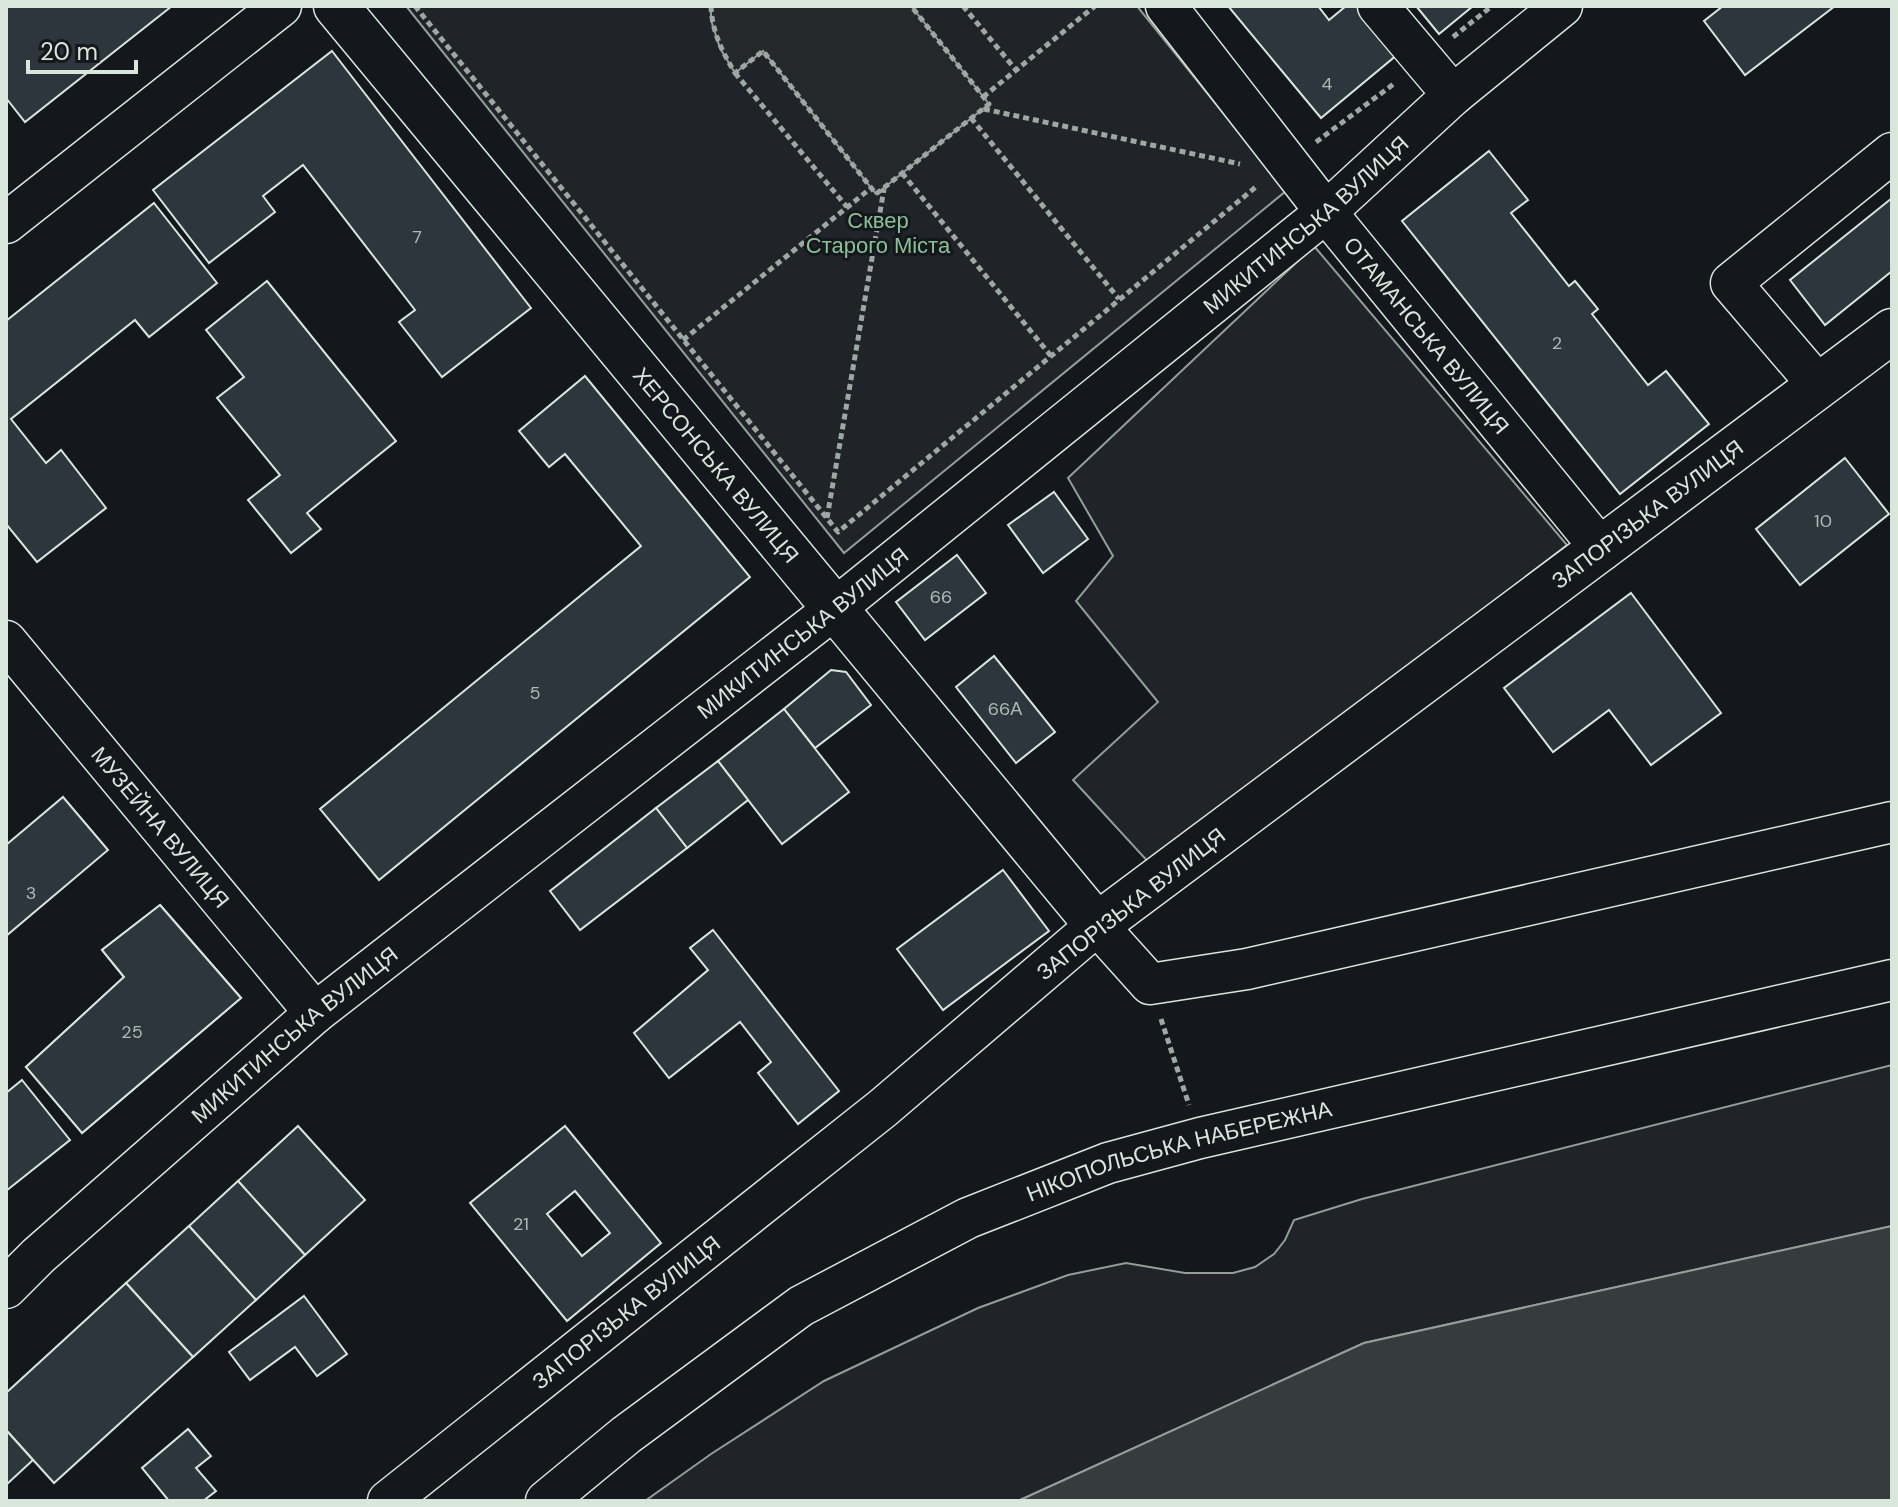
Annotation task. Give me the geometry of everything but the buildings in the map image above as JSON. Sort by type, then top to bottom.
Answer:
[{"type":"main road","name":"ХЕРСОНСЬКА ВУЛИЦЯ","points":[[336,6],[833,610],[1097,925]]},
{"type":"main road","name":"ЗАПОРІЗЬКА ВУЛИЦЯ","points":[[1097,925],[1892,331]]},
{"type":"street","points":[[6,223],[281,6]]},
{"type":"street","name":"ОТАМАНСЬКА ВУЛИЦЯ","points":[[1166,6],[1270,165],[1326,212],[1602,550]]},
{"type":"street","points":[[1378,6],[1453,95]]},
{"type":"street","name":"МИКИТИНСЬКА ВУЛИЦЯ","points":[[6,1288],[38,1256],[315,1013],[833,610],[1326,212],[1453,95],[1562,6]]},
{"type":"street","points":[[1819,386],[1731,283],[1892,153]]},
{"type":"street","name":"МУЗЕЙНА ВУЛИЦЯ","points":[[6,641],[315,1013]]},
{"type":"street","points":[[1097,925],[1150,984],[1247,969],[1892,822]]},
{"type":"street","name":"ЗАПОРІЗЬКА ВУЛИЦЯ","points":[[388,1501],[883,1108],[1097,925]]},
{"type":"street","name":"НІКОПОЛЬСЬКА НАБЕРЕЖНА","points":[[546,1501],[626,1435],[801,1306],[968,1218],[1108,1163],[1200,1138],[1892,980]]},
{"type":"street","name":"МИКИТИНСЬКА ВУЛИЦЯ","points":[[6,1280],[38,1256]]},
{"type":"path","points":[[415,6],[838,532],[1119,299],[1270,165],[1425,60],[1492,6]]},
{"type":"path","points":[[711,6],[711,20],[720,48],[735,73],[847,207]]},
{"type":"path","points":[[735,73],[763,51],[876,194],[989,104],[911,6]]},
{"type":"path","points":[[963,6],[1016,70]]},
{"type":"path","points":[[983,97],[1095,6]]},
{"type":"path","points":[[983,109],[1270,165]]},
{"type":"path","points":[[971,118],[1119,299]]},
{"type":"path","points":[[902,173],[1051,356]]},
{"type":"path","points":[[827,519],[884,187]]},
{"type":"path","points":[[683,340],[871,188]]},
{"type":"path","points":[[1150,984],[1200,1138]]},
{"type":"green space","name":"Сквер Старого Міста","points":[[406,6],[1137,6],[1286,191],[844,553]]},
{"type":"green space","points":[[1314,246],[1567,545],[1151,865],[1073,780],[1158,702],[1076,601],[1113,556],[1068,478]]},
{"type":"green space","points":[[1892,1065],[1892,1226],[1364,1343],[1018,1501],[645,1501],[824,1381],[978,1308],[1068,1275],[1126,1263],[1185,1273],[1233,1273],[1255,1267],[1274,1254],[1294,1220],[1362,1199]]},
{"type":"shaded area","points":[[711,6],[911,6],[989,104],[876,194],[763,51],[735,73],[720,48],[711,20]]},
{"type":"shaded area","points":[[1892,1226],[1892,1501],[1018,1501],[1364,1343]]}]
